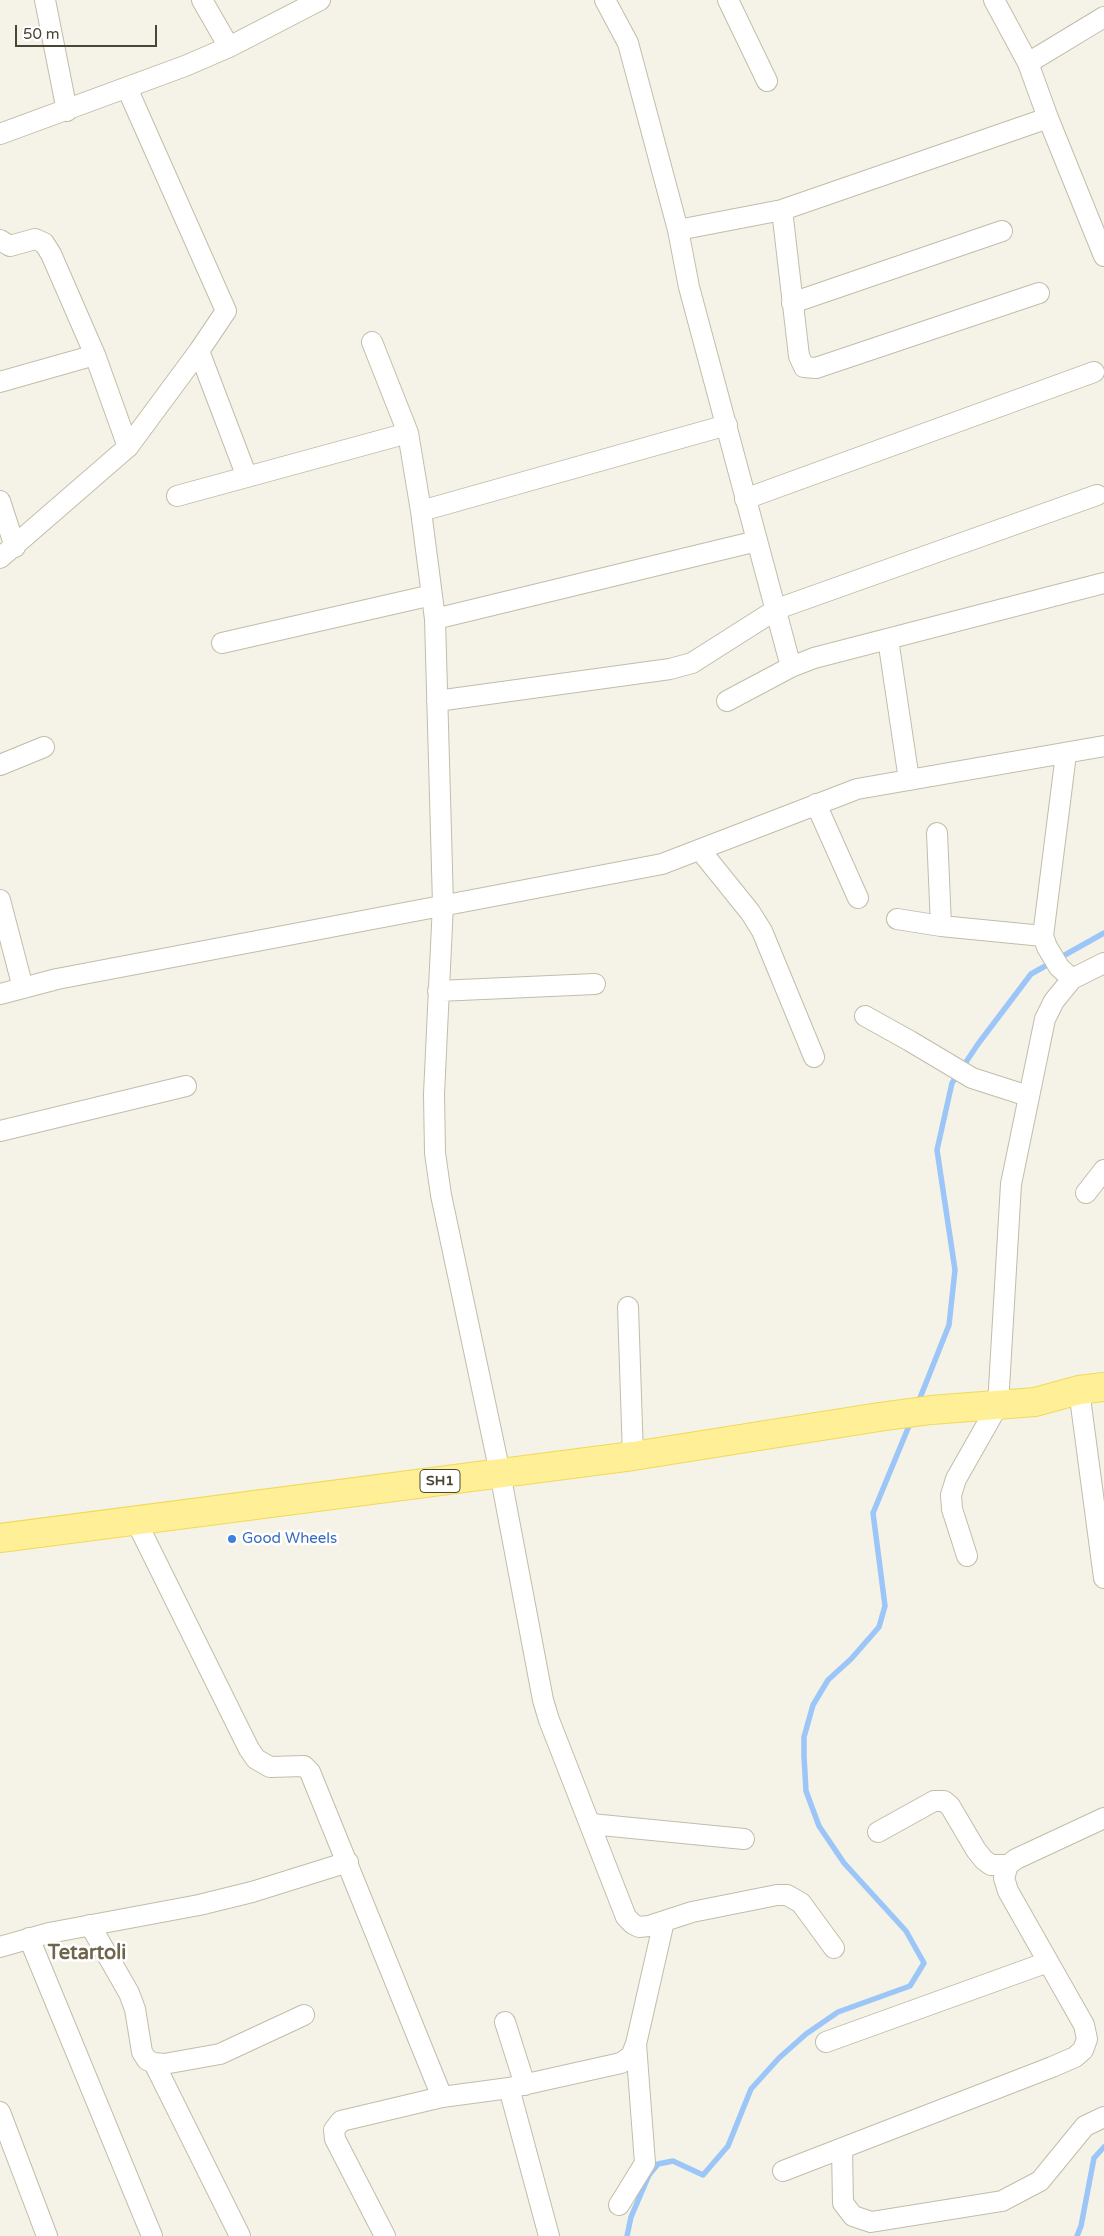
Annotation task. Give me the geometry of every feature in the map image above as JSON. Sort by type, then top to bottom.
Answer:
[{"type":"main road","points":[[998,1406],[1092,1397]]},
{"type":"main road","name":"SH1","points":[[0,1538],[633,1456],[931,1410],[998,1406]]},
{"type":"street","points":[[45,0],[67,111]]},
{"type":"street","points":[[202,0],[229,47]]},
{"type":"street","points":[[0,134],[67,111],[229,47],[320,0]]},
{"type":"street","points":[[605,0],[628,43],[678,230],[689,287],[727,424],[745,499],[777,609],[791,667]]},
{"type":"street","points":[[728,0],[767,81]]},
{"type":"street","points":[[994,0],[1028,63],[1048,118],[1104,256]]},
{"type":"street","points":[[1028,63],[1104,18]]},
{"type":"street","points":[[8,553],[128,447],[226,311],[127,88]]},
{"type":"street","points":[[678,230],[782,210],[1048,118]]},
{"type":"street","points":[[782,210],[798,356],[804,366],[816,368],[1039,293]]},
{"type":"street","points":[[792,303],[1002,231]]},
{"type":"street","points":[[0,240],[10,246],[35,239],[44,243],[51,254],[95,355],[128,447]]},
{"type":"street","points":[[372,342],[408,433],[421,511],[434,619],[443,904],[434,1094],[435,1153],[441,1195],[500,1473],[543,1700],[554,1734],[626,1917],[639,1927],[692,1912],[776,1895],[787,1895],[801,1903],[834,1948]]},
{"type":"street","points":[[199,351],[247,477]]},
{"type":"street","points":[[0,382],[95,355]]},
{"type":"street","points":[[745,499],[1094,372]]},
{"type":"street","points":[[421,511],[727,424]]},
{"type":"street","points":[[177,496],[408,433]]},
{"type":"street","points":[[437,701],[670,669],[698,659],[777,609],[1097,495]]},
{"type":"street","points":[[0,501],[8,553]]},
{"type":"street","points":[[434,619],[757,540]]},
{"type":"street","points":[[727,701],[791,667],[814,658],[1104,583]]},
{"type":"street","points":[[222,644],[432,595]]},
{"type":"street","points":[[888,639],[909,780]]},
{"type":"street","points":[[0,994],[57,979],[443,904],[662,864],[858,789],[1104,746]]},
{"type":"street","points":[[0,765],[44,747]]},
{"type":"street","points":[[1066,754],[1045,942],[1066,973]]},
{"type":"street","points":[[816,804],[858,898]]},
{"type":"street","points":[[937,833],[941,926]]},
{"type":"street","points":[[700,850],[750,912],[762,931],[814,1057]]},
{"type":"street","points":[[0,900],[23,988]]},
{"type":"street","points":[[897,919],[1045,942]]},
{"type":"street","points":[[1066,973],[1104,963]]},
{"type":"street","points":[[967,1556],[952,1509],[951,1495],[956,1479],[998,1406],[1011,1184],[1028,1096],[1046,1019],[1066,973]]},
{"type":"street","points":[[438,991],[595,984]]},
{"type":"street","points":[[866,1016],[972,1078],[1028,1096]]},
{"type":"street","points":[[0,1131],[186,1086]]},
{"type":"street","points":[[1086,1193],[1104,1170]]},
{"type":"street","points":[[628,1306],[633,1456]]},
{"type":"street","points":[[1092,1397],[1104,1578]]},
{"type":"street","points":[[136,1521],[249,1749],[256,1759],[270,1767],[304,1766],[310,1772],[442,2097]]},
{"type":"street","points":[[878,1832],[934,1801],[944,1801],[950,1806],[984,1860],[991,1865],[1008,1865],[1025,1854],[1104,1818]]},
{"type":"street","points":[[591,1824],[744,1839]]},
{"type":"street","points":[[0,1947],[29,1938],[198,1905],[252,1892],[348,1862]]},
{"type":"street","points":[[783,2171],[1052,2067],[1075,2057],[1083,2050],[1087,2038],[1084,2025],[1008,1891],[1004,1878],[1008,1865]]},
{"type":"street","points":[[385,2236],[335,2139],[334,2130],[341,2121],[442,2097],[517,2087],[620,2063],[630,2056],[636,2044],[664,1921]]},
{"type":"street","points":[[90,1925],[129,1993],[135,2009],[142,2052],[147,2060],[154,2063],[164,2064],[220,2054],[304,2015]]},
{"type":"street","points":[[29,1938],[152,2236]]},
{"type":"street","points":[[826,2042],[1048,1962]]},
{"type":"street","points":[[505,2022],[543,2234]]},
{"type":"street","points":[[619,2205],[644,2163],[636,2044]]},
{"type":"street","points":[[154,2063],[240,2236]]},
{"type":"street","points":[[0,2112],[47,2236]]},
{"type":"street","points":[[842,2148],[843,2203],[853,2216],[871,2222],[1002,2201],[1040,2180],[1085,2126],[1104,2117]]},
{"type":"waterway","points":[[918,1403],[949,1325],[955,1270],[937,1150],[952,1083],[978,1044],[1031,974],[1104,933]]},
{"type":"waterway","points":[[627,2236],[631,2217],[649,2175],[658,2164],[673,2161],[703,2175],[728,2146],[751,2089],[779,2058],[806,2034],[838,2012],[910,1986],[924,1963],[906,1931],[844,1863],[819,1826],[806,1791],[804,1756],[804,1737],[813,1705],[828,1680],[851,1659],[879,1627],[885,1606],[873,1513],[911,1421]]},
{"type":"waterway","points":[[1077,2236],[1081,2226],[1094,2158],[1104,2147]]},
{"type":"place","name":"Good Wheels","points":[[232,1539]]},
{"type":"district","name":"Tetartoli","points":[[87,1954]]}]
